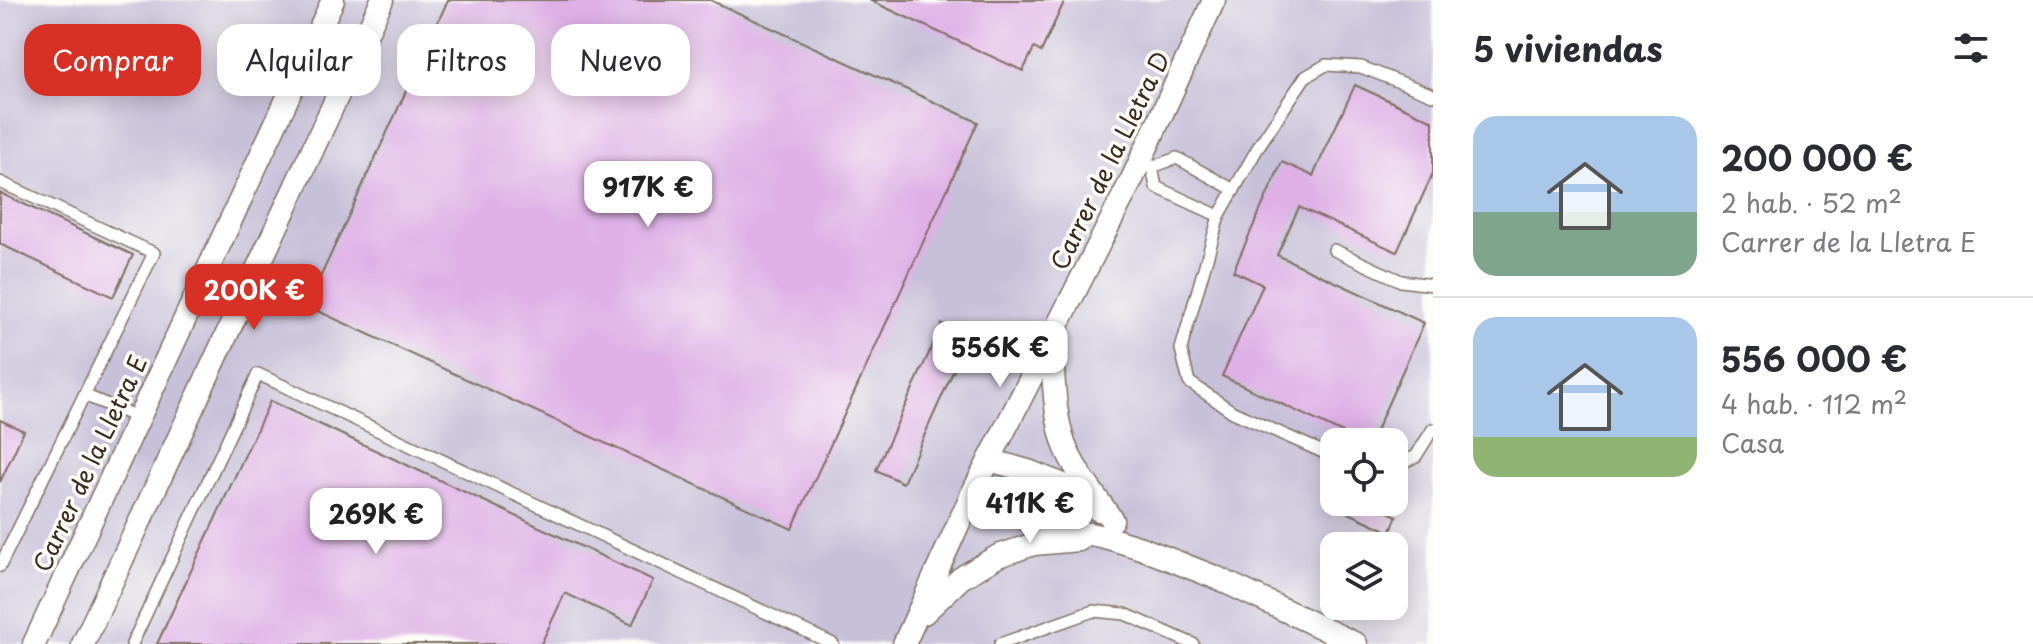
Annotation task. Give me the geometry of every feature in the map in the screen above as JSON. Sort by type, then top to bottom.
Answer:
[{"type":"street","name":"Carrer de la Lletra E","points":[[34,644],[333,0]]},
{"type":"street","points":[[83,644],[382,0]]},
{"type":"street","name":"Carrer de la Lletra D","points":[[904,644],[989,460],[1146,164],[1214,0]]},
{"type":"street","points":[[1051,339],[1056,410],[1065,445],[1109,528]]},
{"type":"street","points":[[989,460],[1061,484],[1109,528],[1141,548],[1217,578],[1356,644]]},
{"type":"street","points":[[971,496],[1039,524],[1109,528]]},
{"type":"street","points":[[914,622],[961,578],[998,556],[1034,544],[1109,528]]},
{"type":"lane","points":[[1320,451],[1233,412],[1189,382],[1181,349],[1219,216],[1260,144],[1305,77],[1326,65],[1361,67],[1433,95]]},
{"type":"lane","points":[[1219,216],[1156,187],[1146,164],[1177,158],[1234,190]]},
{"type":"lane","points":[[0,182],[154,253],[0,566]]},
{"type":"lane","points":[[1334,250],[1401,281],[1433,285]]},
{"type":"lane","points":[[132,644],[258,374],[833,644]]},
{"type":"lane","points":[[84,395],[139,418]]},
{"type":"lane","points":[[1408,460],[1416,456],[1433,429]]},
{"type":"lane","points":[[1000,644],[1093,611],[1125,614],[1193,644]]},
{"type":"shaded area","points":[[0,0],[1433,0],[1433,644],[0,644]]},
{"type":"building","points":[[448,0],[710,0],[978,122],[792,529],[307,306],[404,96],[535,96],[535,24],[437,24]]},
{"type":"building","points":[[869,0],[1065,0],[1041,52],[1034,48],[1023,71]]},
{"type":"building","points":[[1355,85],[1433,121],[1433,173],[1397,252],[1299,207],[1277,255],[1424,323],[1377,428],[1332,428],[1222,376],[1263,285],[1233,271],[1282,162],[1313,176]]},
{"type":"building","points":[[0,193],[133,255],[113,297],[0,244]]},
{"type":"building","points":[[942,324],[969,336],[903,483],[876,470]]},
{"type":"building","points":[[270,401],[653,580],[632,625],[565,593],[541,644],[157,644]]},
{"type":"building","points":[[0,420],[24,431],[0,482]]},
{"type":"building","points":[[1355,516],[1397,516],[1390,532]]}]
